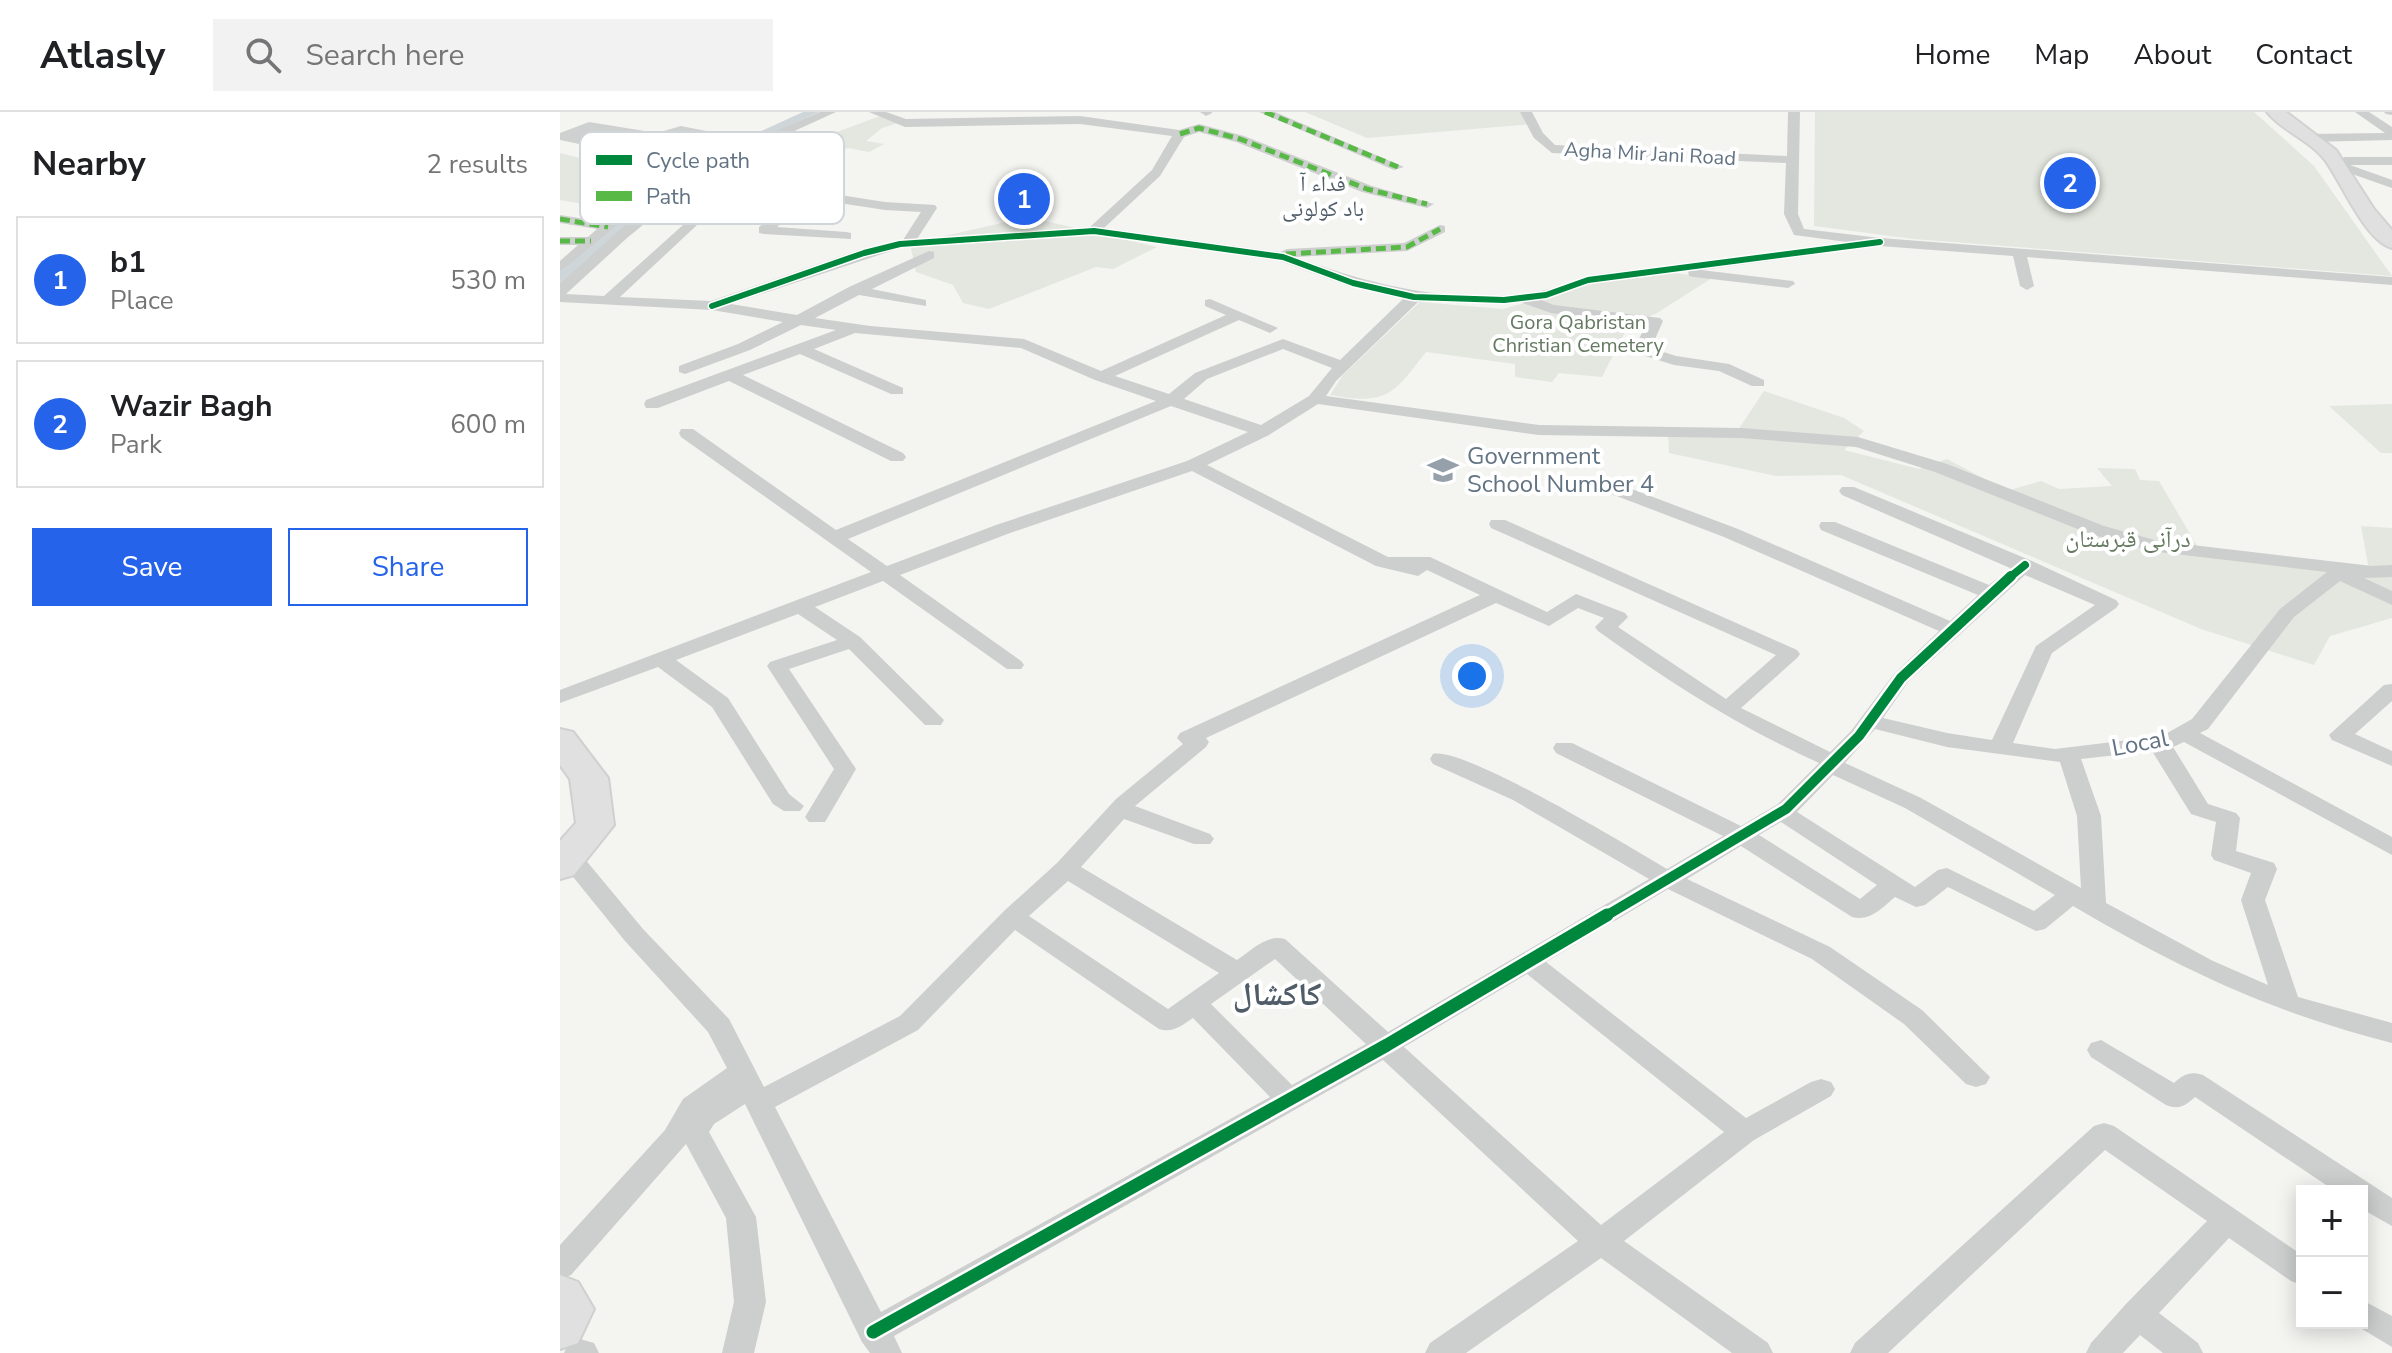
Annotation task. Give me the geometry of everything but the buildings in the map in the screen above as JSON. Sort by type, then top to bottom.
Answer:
[{"type":"main road","points":[[560,740],[589,778],[595,825],[565,862]]},
{"type":"main road","points":[[560,1297],[568,1309],[560,1327]]},
{"type":"street","points":[[758,132],[803,112]]},
{"type":"street","points":[[784,132],[830,112]]},
{"type":"street","points":[[875,112],[905,123],[1080,120],[1180,134],[1199,128],[1240,139],[1367,189],[1427,204]]},
{"type":"street","points":[[1265,112],[1398,167]]},
{"type":"street","name":"Agha Mir Jani Road","points":[[1526,112],[1538,135],[1552,149],[1793,160]]},
{"type":"street","points":[[1794,112],[1791,214],[1799,232],[1880,242],[2392,281]]},
{"type":"street","points":[[2275,112],[2338,163],[2366,212],[2392,242]]},
{"type":"street","points":[[2361,112],[2392,134]]},
{"type":"street","points":[[1094,231],[1105,217],[1158,171],[1170,146],[1180,134]]},
{"type":"street","points":[[2309,138],[2392,134]]},
{"type":"street","points":[[2338,163],[2392,161]]},
{"type":"street","points":[[2338,163],[2392,184]]},
{"type":"street","points":[[844,199],[885,206],[930,208],[907,244]]},
{"type":"street","points":[[560,219],[580,222]]},
{"type":"street","points":[[590,224],[608,227]]},
{"type":"street","points":[[560,268],[612,224]]},
{"type":"street","points":[[560,295],[636,224]]},
{"type":"street","points":[[607,301],[690,224]]},
{"type":"street","points":[[772,224],[764,230],[846,236]]},
{"type":"street","points":[[1283,257],[1287,253],[1407,247],[1440,229]]},
{"type":"street","points":[[712,306],[864,253],[907,244],[1094,231],[1283,257],[1353,283],[1414,297],[1521,298],[1546,295],[1588,280],[1880,242]]},
{"type":"street","points":[[560,241],[591,241]]},
{"type":"street","points":[[2019,252],[2027,286]]},
{"type":"street","points":[[685,369],[744,347],[929,255]]},
{"type":"street","points":[[1677,267],[1698,273],[1788,284]]},
{"type":"street","points":[[854,290],[921,303]]},
{"type":"street","points":[[560,295],[607,301],[712,306],[855,329],[1024,344],[1101,377],[1263,431]]},
{"type":"street","points":[[560,697],[1003,529],[1193,465],[1263,431],[1315,399],[1342,366],[1414,297]]},
{"type":"street","points":[[1521,298],[1551,309],[1655,321],[1642,350],[1674,360],[1723,367],[1758,383]]},
{"type":"street","points":[[1210,303],[1270,328]]},
{"type":"street","points":[[1101,377],[1238,315]]},
{"type":"street","points":[[652,404],[855,329]]},
{"type":"street","points":[[833,538],[1174,399],[1201,376],[1283,344],[1342,366]]},
{"type":"street","points":[[801,349],[897,391]]},
{"type":"street","points":[[730,375],[897,457]]},
{"type":"street","points":[[1315,399],[1539,430],[1741,433],[1858,442],[1941,468],[2097,530],[2157,547],[2369,571]]},
{"type":"street","points":[[687,433],[1014,665]]},
{"type":"street","points":[[1193,465],[1383,562],[1408,565],[1423,561],[1488,599],[1549,620],[1576,600],[1618,617],[1605,627],[1727,709],[1912,802],[2137,933],[2244,988],[2356,1026],[2392,1033]]},
{"type":"street","points":[[1607,486],[1731,533],[1951,629]]},
{"type":"street","points":[[1848,491],[2025,565],[2109,604],[2043,650],[2000,747]]},
{"type":"street","points":[[1498,524],[1790,654],[1727,709]]},
{"type":"street","points":[[1828,526],[1991,593]]},
{"type":"street","points":[[565,862],[719,1026],[879,1342],[1288,1098],[1387,1045],[1526,960],[1781,812],[1870,721],[1901,678],[1951,629],[2025,565]]},
{"type":"street","points":[[2338,573],[2392,571]]},
{"type":"street","points":[[2338,573],[2392,599]]},
{"type":"street","name":"Local","points":[[1870,721],[1947,740],[2055,756],[2168,742],[2200,724],[2287,613],[2338,573]]},
{"type":"street","points":[[560,1266],[675,1138],[693,1107],[909,1023],[1013,917],[1066,869],[1120,809],[1198,742],[1188,738],[1488,599]]},
{"type":"street","points":[[800,606],[853,641],[933,720]]},
{"type":"street","points":[[817,817],[845,769],[777,666],[853,641]]},
{"type":"street","points":[[661,659],[720,703],[781,799],[792,806]]},
{"type":"street","points":[[2392,690],[2340,735],[2392,759]]},
{"type":"street","points":[[2184,733],[2392,847]]},
{"type":"street","points":[[2159,743],[2199,809],[2228,818],[2223,855],[2265,869],[2253,900],[2287,1002]]},
{"type":"street","points":[[1564,748],[1741,835],[1861,911],[1894,885]]},
{"type":"street","points":[[2068,754],[2089,816],[2094,908]]},
{"type":"street","points":[[1441,759],[1521,795],[1667,879],[1821,953],[1913,1017],[1976,1077]]},
{"type":"street","points":[[1120,809],[1202,839]]},
{"type":"street","points":[[1781,812],[1916,899],[1947,876],[2036,923],[2072,894]]},
{"type":"street","points":[[1066,869],[1237,972]]},
{"type":"street","points":[[1013,917],[1168,1022],[1276,945],[1583,1228],[1757,1353]]},
{"type":"street","points":[[1526,960],[1744,1132]]},
{"type":"street","points":[[1193,1002],[1288,1098]]},
{"type":"street","points":[[2101,1050],[2176,1098],[2193,1082],[2349,1185]]},
{"type":"street","points":[[738,1353],[750,1302],[741,1217],[694,1132],[704,1116],[750,1087]]},
{"type":"street","points":[[1441,1353],[1603,1240],[1744,1132],[1821,1089]]},
{"type":"street","points":[[1866,1353],[2104,1134],[2296,1268]]},
{"type":"street","points":[[2368,1198],[2392,1214]]},
{"type":"street","points":[[2102,1353],[2226,1221]]},
{"type":"street","points":[[2137,1314],[2187,1353]]},
{"type":"street","points":[[2368,1317],[2392,1333]]},
{"type":"green space","points":[[1305,112],[1526,112],[1531,124],[1367,138]]},
{"type":"green space","points":[[1815,112],[2254,112],[2314,166],[2392,276],[1914,239],[1814,226]]},
{"type":"green space","points":[[883,115],[901,122],[882,128],[866,141],[884,144],[869,152],[844,149],[844,132],[837,132]]},
{"type":"green space","points":[[560,153],[580,158],[580,203],[560,200]]},
{"type":"green space","points":[[1028,217],[1157,247],[1113,269],[1096,267],[989,309],[963,303],[953,285],[916,272],[910,244]]},
{"type":"green space","name":"Gora Qabristan Christian Cemetery","points":[[1659,271],[1712,278],[1657,313],[1628,326],[1602,377],[1559,373],[1552,382],[1515,377],[1515,364],[1426,352],[1405,379],[1387,394],[1364,399],[1330,395],[1343,375],[1420,302],[1503,309],[1610,279]]},
{"type":"green space","name":"درآنی قبرستان","points":[[1764,391],[1844,418],[1864,431],[1844,450],[1919,469],[1947,459],[2007,491],[2041,481],[2059,489],[2112,486],[2097,468],[2135,469],[2140,480],[2159,481],[2200,551],[2369,570],[2361,526],[2392,528],[2392,618],[2330,636],[2314,665],[2201,629],[1841,475],[1776,476],[1669,453],[1668,433],[1736,433]]},
{"type":"green space","points":[[2392,404],[2392,453],[2381,453],[2329,406]]},
{"type":"waterway","points":[[769,132],[813,112]]},
{"type":"waterway","points":[[560,280],[621,224]]},
{"type":"marked path","points":[[1265,112],[1398,167]]},
{"type":"marked path","points":[[1180,134],[1199,128],[1240,139],[1367,189],[1427,204]]},
{"type":"marked path","points":[[560,219],[580,222]]},
{"type":"marked path","points":[[590,224],[608,227]]},
{"type":"marked path","points":[[1286,254],[1407,247],[1440,229]]},
{"type":"marked path","points":[[560,241],[591,241]]},
{"type":"cycle path","points":[[712,306],[864,253],[900,244],[1094,231],[1283,257],[1353,283],[1414,297],[1504,300],[1546,295],[1588,280],[1880,242]]},
{"type":"cycle path","points":[[873,1332],[1387,1045],[1786,809],[1859,736],[1901,678],[2025,565]]},
{"type":"place","name":"Wazir Bagh","points":[[2070,183]]},
{"type":"place","name":"b1","points":[[1024,199]]},
{"type":"place","name":"Government School Number 4","points":[[1443,470]]},
{"type":"district","name":"فداء آ باد کولونی","points":[[1323,196]]},
{"type":"district","name":"کاکشال","points":[[1277,994]]}]
